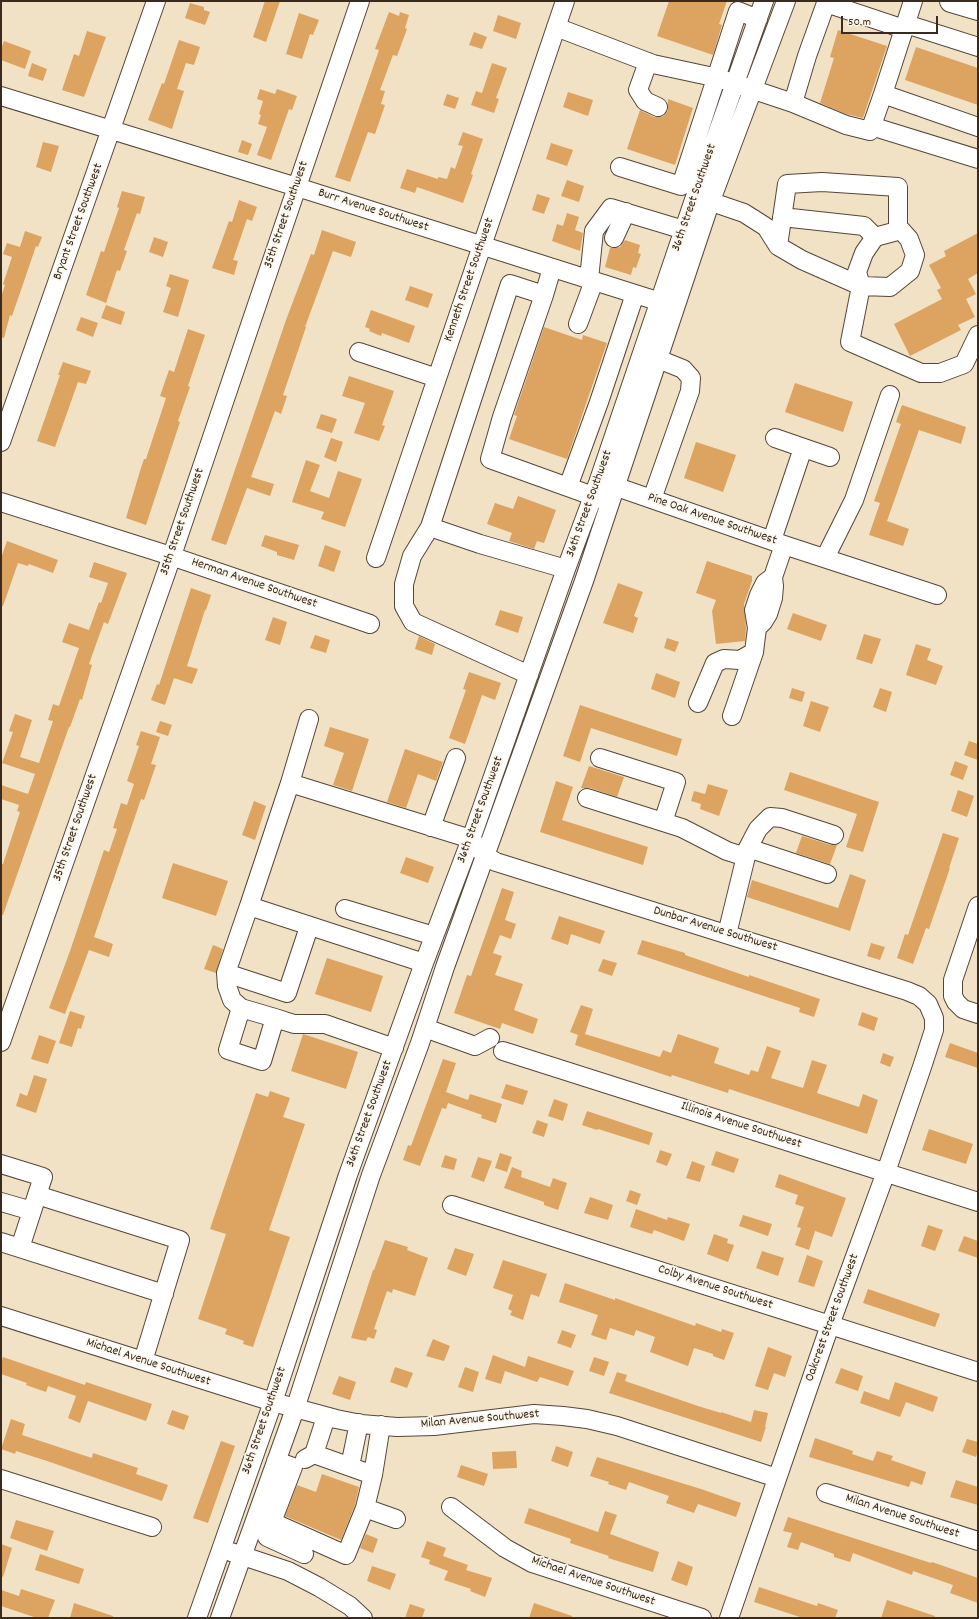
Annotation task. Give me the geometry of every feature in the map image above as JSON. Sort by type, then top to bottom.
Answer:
[{"type":"main road","points":[[951,1],[978,9]]},
{"type":"street","name":"Bryant Street Southwest","points":[[1,442],[112,130],[156,1]]},
{"type":"street","name":"35th Street Southwest","points":[[1,1042],[171,556],[360,1]]},
{"type":"street","name":"Kenneth Street Southwest","points":[[376,558],[565,1]]},
{"type":"street","name":"36th Street Southwest","points":[[744,86],[758,19],[764,1]]},
{"type":"street","name":"36th Street Southwest","points":[[220,1618],[242,1555],[264,1519],[284,1464],[295,1409],[371,1175],[425,1028],[614,494],[658,359],[667,304],[684,230],[696,194],[744,86],[786,1]]},
{"type":"street","points":[[556,27],[648,62],[718,78],[744,86],[846,124],[870,131],[913,1]]},
{"type":"street","points":[[792,104],[807,56],[826,4],[978,47]]},
{"type":"street","points":[[696,194],[718,78],[740,6],[758,19]]},
{"type":"street","points":[[648,62],[638,90],[645,101],[658,107]]},
{"type":"street","points":[[883,94],[978,127]]},
{"type":"street","name":"Burr Avenue Southwest","points":[[1,96],[667,304]]},
{"type":"street","points":[[871,126],[978,159]]},
{"type":"street","points":[[620,167],[744,213],[766,227],[778,246],[802,260],[861,286],[890,287],[910,271],[915,255],[909,239],[898,227],[898,187],[822,182],[787,184],[778,246]]},
{"type":"street","name":"36th Street Southwest","points":[[197,1618],[220,1548],[273,1402],[348,1175],[424,963],[471,839],[566,569],[667,304],[696,194]]},
{"type":"street","points":[[578,324],[592,280],[594,230],[611,208],[684,230]]},
{"type":"street","points":[[592,260],[611,242],[626,212]]},
{"type":"street","points":[[782,217],[864,226],[875,237]]},
{"type":"street","points":[[901,230],[875,237],[864,253],[857,272],[861,286],[850,342],[921,373],[940,373],[964,364],[978,335]]},
{"type":"street","points":[[529,675],[413,622],[404,606],[404,584],[412,556],[430,527],[510,284],[544,295],[552,268]]},
{"type":"street","points":[[568,487],[599,402],[635,294]]},
{"type":"street","name":"Pine Oak Avenue Southwest","points":[[544,295],[502,417],[490,459],[568,487],[652,499],[778,543],[937,595]]},
{"type":"street","points":[[359,352],[437,378]]},
{"type":"street","points":[[652,499],[690,391],[691,378],[684,370],[658,359]]},
{"type":"street","points":[[825,558],[854,500],[890,395]]},
{"type":"street","points":[[775,438],[830,457]]},
{"type":"street","points":[[732,716],[754,652],[757,628],[754,610],[758,595],[765,583],[773,577],[778,543],[803,448]]},
{"type":"street","name":"Herman Avenue Southwest","points":[[1,502],[171,556],[370,624]]},
{"type":"street","points":[[430,527],[480,544],[566,569]]},
{"type":"street","points":[[698,704],[715,663],[724,659],[740,660],[754,652]]},
{"type":"street","points":[[309,719],[290,783],[226,973],[228,986],[232,1000],[241,1008],[294,1024],[325,1024],[394,1048]]},
{"type":"street","points":[[431,827],[456,758]]},
{"type":"street","points":[[600,758],[676,782],[663,822]]},
{"type":"street","points":[[290,783],[471,839],[485,856]]},
{"type":"street","points":[[586,798],[682,828],[727,851],[747,853],[827,874]]},
{"type":"street","points":[[727,934],[747,853],[758,829],[770,817],[782,818],[834,835]]},
{"type":"street","name":"Dunbar Avenue Southwest","points":[[485,856],[496,862],[907,991],[919,996],[928,1004],[934,1018]]},
{"type":"street","points":[[249,906],[309,927],[424,963]]},
{"type":"street","points":[[978,906],[953,980],[953,996],[956,1002],[963,1009],[978,1014]]},
{"type":"street","points":[[345,909],[434,936]]},
{"type":"street","points":[[226,973],[288,993],[309,927]]},
{"type":"street","points":[[241,1008],[228,1050],[262,1061],[275,1018]]},
{"type":"street","name":"Oakcrest Street Southwest","points":[[729,1618],[830,1325],[886,1172],[922,1067],[934,1030],[934,1018]]},
{"type":"street","points":[[425,1028],[475,1046],[490,1038]]},
{"type":"street","name":"Illinois Avenue Southwest","points":[[503,1051],[978,1202]]},
{"type":"street","points":[[1,1164],[43,1177],[20,1248]]},
{"type":"street","points":[[1,1202],[34,1203],[180,1240],[143,1361]]},
{"type":"street","name":"Colby Avenue Southwest","points":[[452,1205],[978,1372]]},
{"type":"street","points":[[1,1242],[164,1294]]},
{"type":"street","name":"Michael Avenue Southwest","points":[[1,1316],[295,1409]]},
{"type":"street","name":"Milan Avenue Southwest","points":[[295,1409],[326,1417],[381,1425],[434,1426],[534,1414],[587,1419],[617,1426],[777,1478]]},
{"type":"street","points":[[314,1454],[326,1417]]},
{"type":"street","points":[[350,1466],[359,1423]]},
{"type":"street","points":[[264,1519],[304,1542],[346,1554],[365,1508],[373,1475],[381,1425]]},
{"type":"street","points":[[284,1464],[314,1454],[373,1475]]},
{"type":"street","points":[[1,1479],[152,1527]]},
{"type":"street","name":"Milan Avenue Southwest","points":[[826,1492],[978,1541]]},
{"type":"street","name":"Michael Avenue Southwest","points":[[451,1507],[505,1548],[532,1563],[702,1618]]},
{"type":"street","points":[[365,1508],[396,1519]]},
{"type":"street","points":[[264,1519],[267,1537],[283,1545],[304,1542]]},
{"type":"street","points":[[295,1574],[304,1542]]},
{"type":"street","points":[[220,1548],[264,1561],[295,1574],[350,1606],[363,1618]]},
{"type":"building","points":[[265,1],[280,1],[266,42],[253,37]]},
{"type":"building","points":[[669,1],[727,1],[719,24],[722,25],[713,55],[657,36]]},
{"type":"building","points":[[190,3],[204,7],[204,10],[210,12],[205,25],[185,18]]},
{"type":"building","points":[[389,12],[399,16],[400,12],[409,15],[405,28],[407,29],[397,56],[393,55],[380,90],[385,91],[381,104],[385,105],[375,134],[368,132],[350,182],[335,177],[379,50],[375,49]]},
{"type":"building","points":[[299,13],[319,20],[313,35],[310,34],[302,59],[286,54]]},
{"type":"building","points":[[498,15],[521,23],[516,39],[493,31]]},
{"type":"building","points":[[838,30],[887,46],[863,118],[846,114],[820,103],[834,58],[830,57]]},
{"type":"building","points":[[87,31],[106,37],[84,97],[62,90],[74,54],[79,56]]},
{"type":"building","points":[[474,32],[487,37],[482,49],[469,45]]},
{"type":"building","points":[[179,40],[200,47],[194,65],[186,63],[177,89],[184,91],[172,129],[148,120],[162,83],[164,84]]},
{"type":"building","points":[[4,41],[31,51],[25,69],[1,60],[1,49]]},
{"type":"building","points":[[916,47],[978,68],[978,105],[905,80]]},
{"type":"building","points":[[32,63],[47,69],[43,81],[28,76]]},
{"type":"building","points":[[492,63],[507,68],[496,98],[499,99],[494,113],[471,105],[476,91],[482,93]]},
{"type":"building","points":[[260,89],[275,94],[277,89],[297,96],[292,110],[289,109],[271,160],[257,155],[267,127],[258,124],[263,101],[257,99]]},
{"type":"building","points":[[568,92],[593,100],[588,116],[563,107]]},
{"type":"building","points":[[447,94],[459,98],[455,109],[443,105]]},
{"type":"building","points":[[668,99],[693,108],[675,165],[627,149],[640,110],[654,117],[662,117],[668,111]]},
{"type":"building","points":[[463,132],[483,139],[463,203],[417,187],[415,193],[400,188],[407,169],[438,179],[438,177],[447,179],[451,167],[455,169],[463,146],[458,145]]},
{"type":"building","points":[[242,140],[252,144],[248,155],[238,152]]},
{"type":"building","points":[[43,142],[59,146],[51,172],[36,167]]},
{"type":"building","points":[[551,143],[573,150],[567,166],[546,159]]},
{"type":"building","points":[[567,180],[584,186],[579,202],[561,196]]},
{"type":"building","points":[[122,191],[145,197],[140,214],[137,213],[124,250],[127,251],[120,271],[117,270],[106,303],[86,295],[101,251],[104,252],[119,208],[117,207]]},
{"type":"building","points":[[537,194],[550,198],[544,214],[532,210]]},
{"type":"building","points":[[239,200],[257,207],[252,221],[247,219],[233,260],[238,261],[234,275],[212,268],[229,221],[232,222]]},
{"type":"building","points":[[567,213],[579,217],[575,230],[583,233],[580,251],[552,241],[557,224],[563,226]]},
{"type":"building","points":[[322,230],[356,242],[351,257],[333,251],[305,327],[283,395],[287,396],[281,414],[275,411],[251,477],[274,484],[270,496],[247,488],[226,545],[211,540],[286,320],[311,254],[314,255]]},
{"type":"building","points":[[25,231],[42,237],[38,247],[36,246],[12,316],[10,315],[4,338],[1,337],[1,297],[5,285],[3,284],[12,257],[3,254],[7,243],[20,247]]},
{"type":"building","points":[[978,233],[978,273],[968,279],[976,294],[966,299],[975,317],[958,325],[961,330],[910,356],[894,324],[942,299],[937,290],[941,288],[929,265],[946,256],[944,251]]},
{"type":"building","points":[[154,237],[168,242],[163,257],[149,252]]},
{"type":"building","points":[[625,240],[640,245],[638,253],[641,254],[636,268],[633,267],[631,275],[605,267],[610,248],[620,247]]},
{"type":"building","points":[[170,274],[189,280],[178,317],[163,312],[171,288],[166,286]]},
{"type":"building","points":[[410,286],[433,294],[428,308],[405,300]]},
{"type":"building","points":[[106,305],[125,312],[121,325],[101,318]]},
{"type":"building","points":[[371,310],[415,326],[409,343],[382,333],[381,336],[369,331],[370,329],[365,327]]},
{"type":"building","points":[[81,317],[98,323],[93,337],[76,330]]},
{"type":"building","points":[[544,327],[582,340],[583,335],[607,343],[567,459],[509,439],[517,416],[514,415]]},
{"type":"building","points":[[188,329],[205,335],[188,386],[190,387],[178,421],[180,422],[146,525],[126,518],[144,459],[146,459],[166,398],[160,396],[169,370],[174,372]]},
{"type":"building","points":[[63,362],[91,371],[86,384],[78,382],[55,447],[37,441],[60,375],[58,375]]},
{"type":"building","points":[[349,376],[394,391],[382,425],[385,426],[379,441],[354,433],[365,403],[342,396]]},
{"type":"building","points":[[795,383],[853,402],[843,432],[785,412]]},
{"type":"building","points":[[902,405],[966,427],[961,444],[919,430],[887,521],[909,529],[903,546],[869,535],[880,503],[874,501],[901,424],[896,422]]},
{"type":"building","points":[[321,414],[337,419],[332,433],[316,428]]},
{"type":"building","points":[[331,438],[343,442],[336,462],[324,457]]},
{"type":"building","points":[[696,442],[736,455],[723,492],[684,478]]},
{"type":"building","points":[[306,460],[320,465],[310,491],[329,498],[338,471],[362,479],[345,527],[321,519],[324,512],[292,502]]},
{"type":"building","points":[[518,496],[556,510],[544,543],[537,541],[534,549],[509,541],[512,533],[487,524],[495,503],[513,509]]},
{"type":"building","points":[[265,535],[299,545],[294,560],[277,555],[277,552],[261,546]]},
{"type":"building","points":[[7,541],[58,560],[53,573],[29,564],[28,566],[18,563],[3,606],[1,606],[1,558]]},
{"type":"building","points":[[325,545],[341,551],[334,572],[318,566]]},
{"type":"building","points":[[707,561],[752,576],[752,581],[744,604],[746,628],[745,641],[716,644],[712,611],[716,600],[696,593]]},
{"type":"building","points":[[94,562],[127,573],[108,624],[104,622],[89,664],[92,665],[82,700],[80,699],[69,727],[3,915],[1,915],[1,864],[3,864],[20,812],[17,811],[19,805],[1,799],[1,785],[28,794],[35,774],[2,763],[13,732],[9,731],[15,714],[32,720],[20,757],[39,763],[53,721],[48,720],[53,704],[59,706],[79,648],[62,642],[69,623],[89,630],[99,602],[101,603],[108,583],[89,577]]},
{"type":"building","points":[[618,583],[643,592],[634,616],[638,618],[633,633],[603,623]]},
{"type":"building","points":[[191,588],[211,595],[187,666],[198,669],[192,684],[174,678],[165,705],[151,700],[157,684],[159,685]]},
{"type":"building","points":[[500,610],[523,617],[518,633],[495,625]]},
{"type":"building","points":[[793,613],[827,625],[821,641],[787,629]]},
{"type":"building","points":[[273,617],[287,622],[280,645],[265,640]]},
{"type":"building","points":[[864,634],[881,639],[872,664],[856,659]]},
{"type":"building","points":[[315,635],[330,640],[326,653],[310,648]]},
{"type":"building","points":[[419,636],[435,644],[432,655],[415,649]]},
{"type":"building","points":[[667,638],[679,642],[675,652],[664,648]]},
{"type":"building","points":[[916,644],[931,649],[927,660],[943,666],[936,685],[906,675]]},
{"type":"building","points":[[469,672],[501,683],[495,700],[482,695],[465,744],[449,738],[466,690],[463,689]]},
{"type":"building","points":[[656,673],[680,682],[675,698],[651,689]]},
{"type":"building","points":[[792,688],[805,692],[802,702],[789,698]]},
{"type":"building","points":[[880,688],[892,692],[886,712],[873,707]]},
{"type":"building","points":[[811,701],[829,707],[820,732],[803,726]]},
{"type":"building","points":[[580,705],[682,739],[677,756],[591,728],[580,762],[563,756]]},
{"type":"building","points":[[160,721],[172,725],[168,736],[156,732]]},
{"type":"building","points":[[330,727],[369,739],[352,791],[333,785],[344,753],[324,746]]},
{"type":"building","points":[[141,731],[160,737],[151,764],[156,765],[144,800],[141,799],[94,937],[113,944],[109,957],[89,950],[65,1014],[49,1008],[104,850],[109,852],[117,829],[113,828],[121,803],[127,805],[134,784],[127,781],[139,746],[136,745]]},
{"type":"building","points":[[969,741],[978,744],[978,760],[964,755]]},
{"type":"building","points":[[405,749],[443,762],[436,781],[418,774],[406,808],[387,802]]},
{"type":"building","points":[[955,761],[968,766],[963,780],[950,775]]},
{"type":"building","points":[[589,766],[624,777],[617,797],[590,788],[581,788]]},
{"type":"building","points":[[790,772],[879,802],[863,852],[846,847],[857,814],[784,790]]},
{"type":"building","points":[[556,781],[573,787],[562,820],[648,847],[643,865],[540,832]]},
{"type":"building","points":[[708,784],[728,790],[719,816],[700,809],[701,804],[691,801],[694,791],[705,794]]},
{"type":"building","points":[[958,790],[974,796],[967,817],[951,811]]},
{"type":"building","points":[[254,801],[266,806],[255,840],[242,835]]},
{"type":"building","points":[[943,833],[959,838],[929,929],[926,928],[913,964],[897,958],[905,934],[908,935]]},
{"type":"building","points":[[802,836],[831,845],[837,845],[830,864],[796,853]]},
{"type":"building","points":[[406,857],[434,867],[428,883],[400,873]]},
{"type":"building","points":[[173,863],[228,881],[216,916],[162,898]]},
{"type":"building","points":[[850,874],[866,880],[850,931],[747,897],[752,880],[838,908]]},
{"type":"building","points":[[502,888],[514,892],[505,920],[516,924],[511,939],[500,935],[493,953],[502,956],[495,975],[523,984],[514,1010],[538,1019],[533,1034],[502,1023],[500,1029],[454,1013],[467,975],[471,976]]},
{"type":"building","points":[[559,916],[605,931],[600,944],[571,934],[568,945],[551,939]]},
{"type":"building","points":[[642,940],[685,953],[685,955],[749,977],[749,975],[820,999],[814,1017],[799,1012],[800,1008],[637,954]]},
{"type":"building","points":[[871,943],[885,947],[880,960],[867,956]]},
{"type":"building","points":[[213,945],[223,949],[216,973],[204,969]]},
{"type":"building","points":[[327,958],[383,976],[371,1012],[315,994]]},
{"type":"building","points":[[603,959],[617,963],[612,976],[598,971]]},
{"type":"building","points":[[581,1005],[593,1009],[585,1034],[660,1057],[663,1050],[671,1053],[678,1034],[719,1048],[714,1063],[749,1075],[751,1070],[758,1072],[767,1046],[781,1051],[771,1078],[803,1088],[812,1060],[827,1065],[817,1093],[859,1107],[863,1094],[878,1100],[867,1134],[729,1089],[728,1093],[672,1075],[671,1077],[575,1045],[578,1035],[570,1032]]},
{"type":"building","points":[[70,1011],[85,1016],[81,1029],[78,1028],[72,1047],[59,1043]]},
{"type":"building","points":[[862,1012],[878,1018],[874,1031],[858,1025]]},
{"type":"building","points":[[303,1034],[358,1052],[346,1089],[291,1071]]},
{"type":"building","points":[[39,1035],[56,1041],[48,1064],[31,1059]]},
{"type":"building","points":[[950,1043],[978,1053],[978,1068],[945,1057]]},
{"type":"building","points":[[883,1053],[894,1057],[890,1067],[880,1063]]},
{"type":"building","points":[[443,1059],[456,1063],[446,1092],[468,1100],[470,1094],[502,1104],[496,1123],[481,1118],[482,1115],[448,1103],[446,1109],[442,1108],[420,1166],[403,1160],[408,1145],[411,1146]]},
{"type":"building","points":[[34,1075],[47,1079],[36,1113],[16,1106],[20,1093],[27,1096]]},
{"type":"building","points":[[506,1084],[528,1091],[523,1105],[501,1098]]},
{"type":"building","points":[[270,1091],[290,1098],[283,1117],[305,1124],[269,1230],[290,1237],[253,1347],[243,1344],[244,1341],[225,1334],[227,1329],[198,1319],[226,1234],[210,1229],[256,1093],[268,1097]]},
{"type":"building","points":[[554,1099],[568,1104],[563,1121],[548,1116]]},
{"type":"building","points":[[587,1111],[653,1133],[649,1145],[582,1125]]},
{"type":"building","points":[[537,1120],[548,1124],[544,1137],[532,1133]]},
{"type":"building","points":[[929,1129],[973,1144],[966,1164],[922,1150]]},
{"type":"building","points":[[660,1150],[672,1154],[667,1166],[656,1162]]},
{"type":"building","points":[[716,1151],[739,1159],[734,1173],[711,1165]]},
{"type":"building","points":[[500,1153],[512,1157],[507,1172],[495,1168]]},
{"type":"building","points":[[445,1155],[457,1159],[454,1170],[441,1167]]},
{"type":"building","points":[[478,1157],[492,1161],[484,1182],[471,1177]]},
{"type":"building","points":[[692,1161],[705,1166],[700,1182],[686,1178]]},
{"type":"building","points":[[512,1167],[522,1171],[521,1177],[550,1187],[553,1178],[567,1183],[558,1210],[544,1205],[544,1202],[504,1188]]},
{"type":"building","points":[[779,1174],[846,1198],[832,1237],[815,1231],[809,1250],[795,1245],[801,1228],[797,1227],[804,1207],[795,1204],[798,1195],[775,1187]]},
{"type":"building","points":[[630,1190],[641,1194],[637,1205],[626,1201]]},
{"type":"building","points":[[590,1197],[613,1205],[608,1220],[584,1213]]},
{"type":"building","points":[[636,1209],[667,1220],[668,1217],[690,1224],[684,1241],[654,1230],[652,1234],[630,1227]]},
{"type":"building","points":[[743,1215],[772,1224],[768,1236],[739,1226]]},
{"type":"building","points":[[928,1225],[943,1230],[935,1251],[921,1246]]},
{"type":"building","points":[[714,1234],[728,1239],[727,1243],[734,1245],[728,1262],[707,1254]]},
{"type":"building","points":[[964,1236],[978,1241],[978,1258],[958,1251]]},
{"type":"building","points":[[385,1240],[408,1247],[407,1250],[428,1258],[415,1296],[393,1289],[392,1293],[387,1291],[374,1329],[377,1330],[374,1339],[368,1337],[366,1341],[351,1338],[373,1270]]},
{"type":"building","points":[[455,1248],[474,1254],[466,1276],[447,1269]]},
{"type":"building","points":[[762,1251],[784,1258],[778,1276],[756,1268]]},
{"type":"building","points":[[807,1255],[823,1261],[814,1287],[798,1282]]},
{"type":"building","points":[[503,1260],[547,1274],[539,1297],[531,1294],[523,1320],[510,1315],[512,1311],[508,1309],[513,1295],[493,1288]]},
{"type":"building","points":[[565,1283],[615,1300],[615,1298],[695,1326],[696,1323],[721,1332],[722,1329],[734,1333],[724,1360],[713,1356],[713,1354],[694,1348],[688,1366],[650,1352],[655,1337],[636,1330],[634,1336],[610,1328],[606,1340],[591,1335],[598,1315],[559,1302]]},
{"type":"building","points":[[868,1289],[940,1314],[935,1327],[863,1303]]},
{"type":"building","points":[[562,1330],[576,1335],[571,1348],[557,1343]]},
{"type":"building","points":[[433,1339],[450,1346],[444,1361],[426,1356]]},
{"type":"building","points":[[768,1347],[792,1356],[785,1377],[774,1373],[768,1390],[755,1386]]},
{"type":"building","points":[[493,1355],[525,1367],[528,1356],[574,1371],[568,1386],[540,1377],[537,1382],[505,1371],[501,1384],[485,1379]]},
{"type":"building","points":[[3,1357],[85,1385],[86,1382],[152,1404],[146,1421],[88,1401],[80,1423],[68,1418],[76,1396],[48,1386],[46,1392],[26,1385],[27,1383],[1,1374],[1,1363]]},
{"type":"building","points":[[594,1357],[609,1362],[604,1376],[589,1371]]},
{"type":"building","points":[[395,1367],[413,1373],[407,1388],[390,1382]]},
{"type":"building","points":[[465,1367],[479,1372],[473,1392],[458,1387]]},
{"type":"building","points":[[841,1368],[863,1376],[858,1391],[835,1383]]},
{"type":"building","points":[[617,1372],[627,1375],[625,1381],[751,1422],[754,1410],[768,1413],[766,1427],[761,1442],[609,1393]]},
{"type":"building","points":[[339,1376],[356,1382],[350,1400],[332,1394]]},
{"type":"building","points":[[895,1382],[938,1397],[933,1412],[906,1402],[900,1417],[860,1403],[864,1391],[889,1400]]},
{"type":"building","points":[[172,1410],[189,1416],[184,1430],[167,1424]]},
{"type":"building","points":[[11,1419],[25,1424],[22,1435],[92,1458],[93,1453],[138,1468],[136,1474],[168,1485],[162,1501],[16,1451],[15,1454],[1,1449]]},
{"type":"building","points":[[815,1438],[853,1451],[852,1454],[873,1461],[877,1451],[893,1456],[891,1460],[926,1472],[922,1485],[911,1481],[909,1487],[809,1457]]},
{"type":"building","points":[[967,1439],[978,1442],[976,1457],[962,1452]]},
{"type":"building","points":[[221,1441],[235,1446],[208,1523],[193,1518]]},
{"type":"building","points":[[556,1446],[573,1452],[568,1467],[551,1461]]},
{"type":"building","points":[[516,1451],[517,1468],[493,1469],[492,1452]]},
{"type":"building","points":[[597,1457],[741,1503],[736,1517],[698,1504],[694,1513],[666,1503],[669,1496],[629,1482],[626,1490],[608,1484],[609,1482],[590,1476]]},
{"type":"building","points":[[461,1465],[488,1474],[484,1486],[457,1477]]},
{"type":"building","points":[[322,1474],[359,1487],[355,1505],[341,1540],[285,1516],[297,1485],[316,1492]]},
{"type":"building","points":[[956,1480],[978,1487],[978,1505],[950,1497]]},
{"type":"building","points":[[529,1508],[598,1532],[605,1511],[617,1515],[610,1534],[659,1552],[653,1572],[608,1558],[609,1556],[570,1543],[571,1539],[524,1523]]},
{"type":"building","points":[[788,1517],[978,1578],[978,1603],[950,1593],[953,1585],[913,1571],[912,1575],[853,1553],[850,1562],[834,1557],[834,1554],[801,1542],[798,1550],[787,1547],[792,1533],[783,1531]]},
{"type":"building","points":[[16,1520],[54,1531],[47,1551],[10,1538]]},
{"type":"building","points":[[366,1534],[378,1539],[373,1553],[360,1548]]},
{"type":"building","points":[[427,1541],[446,1548],[443,1556],[468,1565],[466,1570],[492,1578],[485,1597],[470,1591],[471,1589],[444,1580],[448,1571],[429,1564],[430,1560],[421,1557]]},
{"type":"building","points":[[1,1544],[12,1548],[3,1577],[1,1576]]},
{"type":"building","points":[[40,1554],[84,1569],[79,1584],[35,1570]]},
{"type":"building","points":[[678,1561],[693,1567],[687,1586],[671,1580]]},
{"type":"building","points":[[372,1566],[396,1574],[390,1590],[367,1581]]},
{"type":"building","points":[[759,1587],[817,1606],[818,1603],[838,1610],[835,1618],[803,1618],[754,1602]]},
{"type":"building","points":[[21,1589],[55,1600],[48,1618],[37,1618],[1,1606],[1,1590],[19,1596]]},
{"type":"building","points":[[887,1600],[935,1616],[934,1618],[881,1618]]},
{"type":"building","points":[[74,1603],[113,1616],[113,1618],[70,1618]]},
{"type":"building","points":[[534,1603],[572,1616],[572,1618],[529,1618]]},
{"type":"building","points":[[410,1604],[425,1609],[422,1618],[405,1618]]}]
